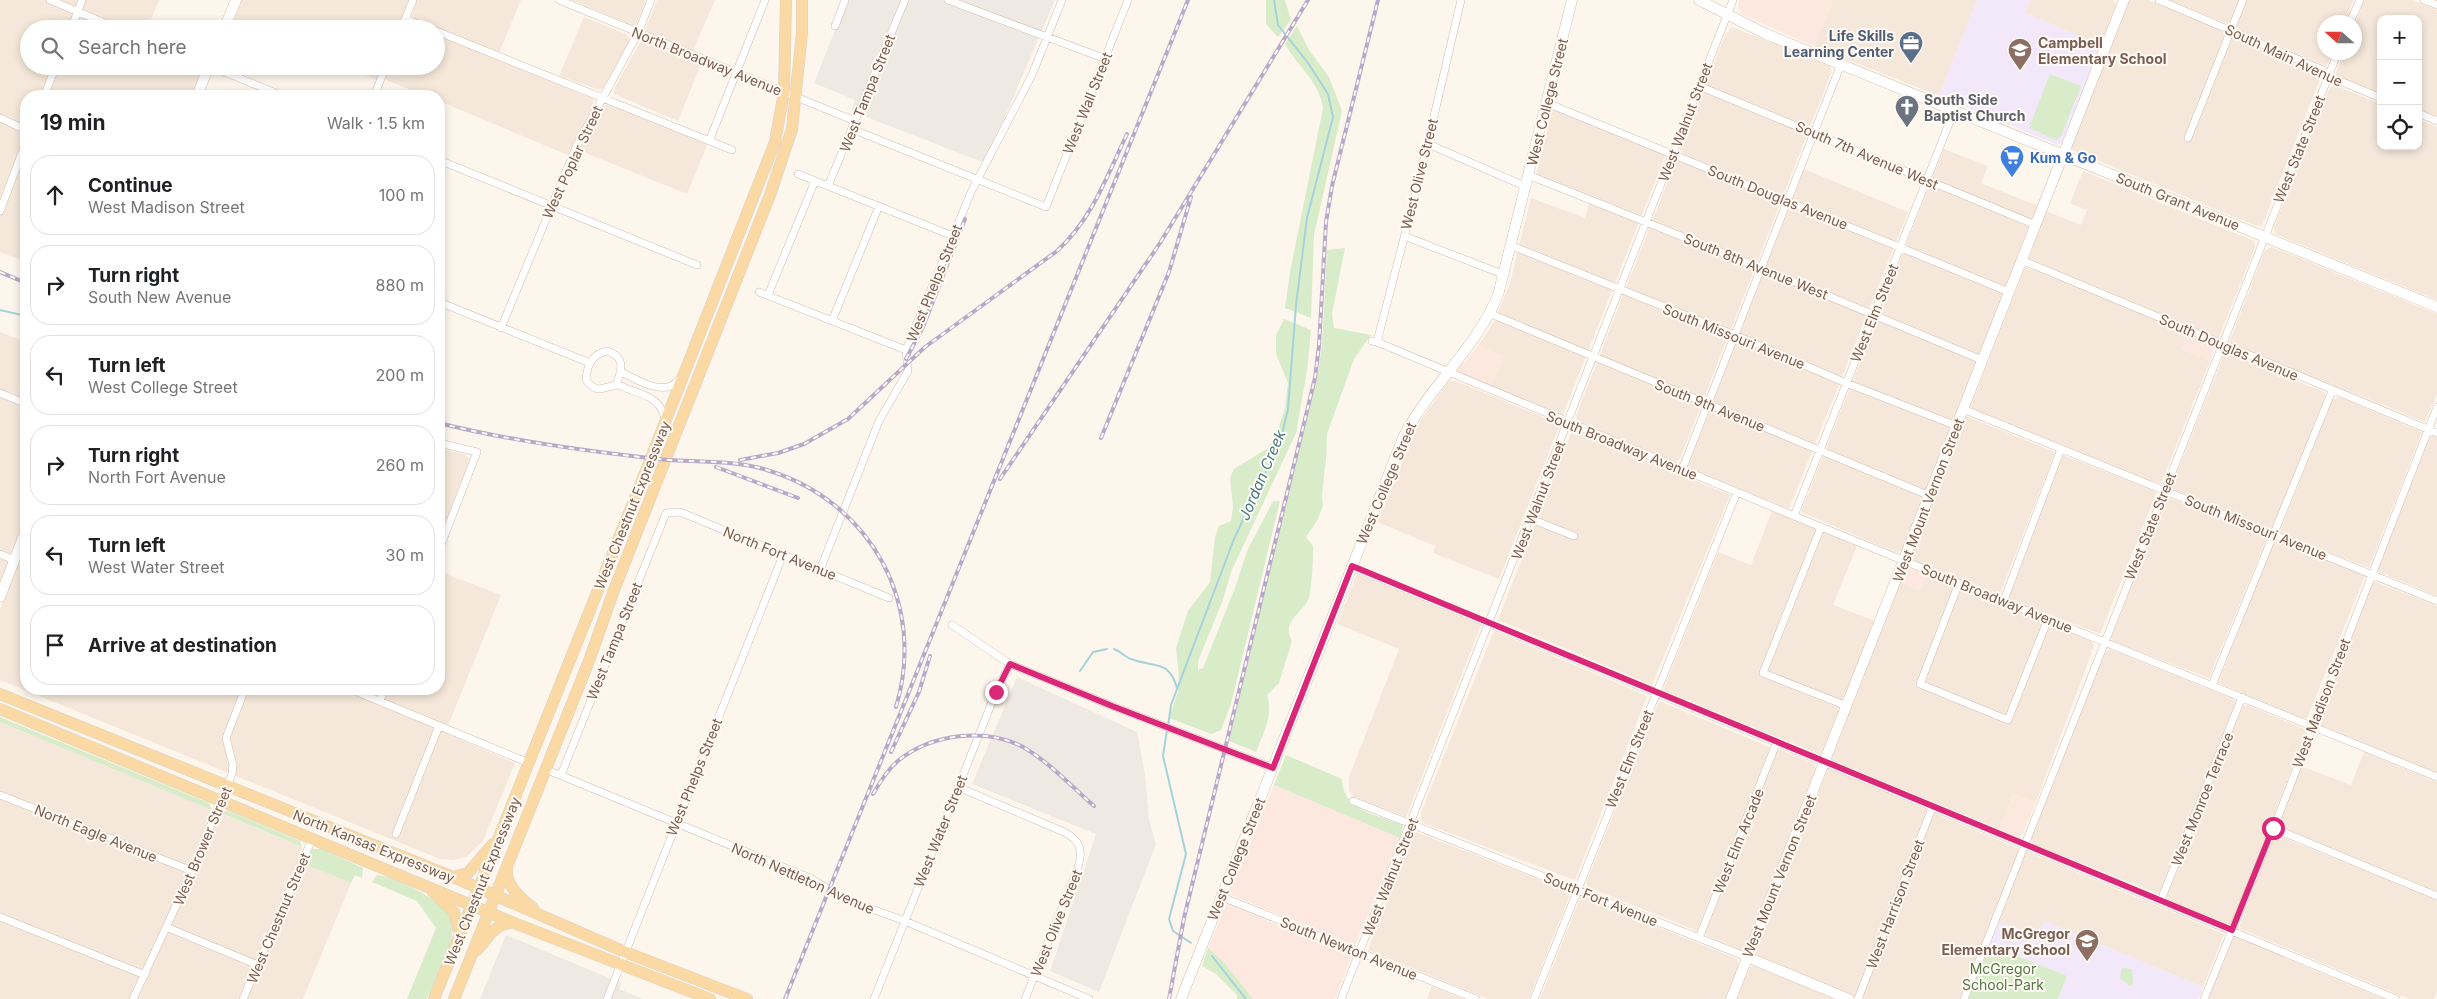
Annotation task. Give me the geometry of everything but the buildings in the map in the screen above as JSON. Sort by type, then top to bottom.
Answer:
[{"type":"main road","points":[[228,20],[236,0]]},
{"type":"main road","name":"West Chestnut Expressway","points":[[434,999],[666,421],[772,151],[784,92],[786,0]]},
{"type":"main road","name":"West Chestnut Expressway","points":[[454,999],[589,661],[624,564],[770,195],[792,129],[802,33],[802,0]]},
{"type":"main road","name":"West College Street","points":[[1181,999],[1409,426],[1430,393],[1491,314],[1505,276],[1572,0]]},
{"type":"main road","name":"South Grant Avenue","points":[[1699,0],[1760,32],[2437,307]]},
{"type":"main road","name":"West Mount Vernon Street","points":[[1731,999],[2124,0]]},
{"type":"main road","points":[[200,90],[206,75]]},
{"type":"main road","points":[[0,597],[19,556]]},
{"type":"main road","name":"North Kansas Expressway","points":[[0,694],[453,877],[625,952],[747,999]]},
{"type":"main road","name":"North Kansas Expressway","points":[[0,709],[222,799],[514,923],[710,999]]},
{"type":"main road","points":[[453,877],[468,873],[501,832]]},
{"type":"main road","points":[[509,859],[506,877],[511,886],[531,907],[548,919]]},
{"type":"main road","points":[[422,883],[442,898],[454,912],[461,930],[460,935]]},
{"type":"main road","points":[[470,956],[496,928],[506,923],[514,923]]},
{"type":"main road","name":"South Fort Avenue","points":[[1747,957],[1848,999]]},
{"type":"street","points":[[50,0],[97,20]]},
{"type":"street","points":[[74,20],[82,0]]},
{"type":"street","points":[[405,19],[413,0]]},
{"type":"street","name":"North Broadway Avenue","points":[[558,0],[855,121]]},
{"type":"street","name":"West Poplar Street","points":[[501,328],[577,145],[638,33],[651,0]]},
{"type":"street","points":[[710,139],[765,0]]},
{"type":"street","points":[[835,26],[845,0]]},
{"type":"street","name":"West Tampa Street","points":[[828,186],[905,0]]},
{"type":"street","points":[[948,0],[1106,59]]},
{"type":"street","name":"West Phelps Street","points":[[820,570],[882,414],[908,371],[906,350],[953,236],[979,179],[1028,82],[1062,0]]},
{"type":"street","name":"West Wall Street","points":[[979,179],[1046,207],[1128,0]]},
{"type":"street","name":"West Olive Street","points":[[1447,372],[1375,342],[1428,144],[1461,0]]},
{"type":"street","name":"West Walnut Street","points":[[1341,999],[1531,519],[1733,0]]},
{"type":"street","name":"South Main Avenue","points":[[2159,0],[2323,70],[2328,76],[2377,96]]},
{"type":"street","points":[[2188,138],[2243,0]]},
{"type":"street","points":[[2353,15],[2360,0]]},
{"type":"street","points":[[2424,0],[2437,5]]},
{"type":"street","points":[[445,35],[710,139],[732,150]]},
{"type":"street","name":"West State Street","points":[[1964,999],[2335,60]]},
{"type":"street","points":[[1682,470],[1841,64]]},
{"type":"street","points":[[46,90],[52,75]]},
{"type":"street","points":[[232,75],[268,90]]},
{"type":"street","points":[[376,90],[382,75]]},
{"type":"street","name":"South 7th Avenue West","points":[[1699,86],[2036,225]]},
{"type":"street","name":"South Douglas Avenue","points":[[1547,102],[2009,292]]},
{"type":"street","name":"West Elm Street","points":[[1794,516],[1954,111]]},
{"type":"street","points":[[2422,115],[2437,121]]},
{"type":"street","points":[[0,118],[20,127]]},
{"type":"street","points":[[852,129],[979,179]]},
{"type":"street","points":[[1428,144],[1526,187]]},
{"type":"street","points":[[0,211],[20,158]]},
{"type":"street","points":[[445,162],[697,265]]},
{"type":"street","points":[[798,174],[953,236]]},
{"type":"street","name":"South 8th Avenue West","points":[[1528,175],[1646,221],[1982,360]]},
{"type":"street","points":[[768,295],[815,181]]},
{"type":"street","points":[[832,321],[879,206]]},
{"type":"street","points":[[1404,236],[1505,276]]},
{"type":"street","name":"South Missouri Avenue","points":[[1512,246],[1735,335],[1846,383],[1957,426]]},
{"type":"street","name":"South Douglas Avenue","points":[[2021,260],[2223,346],[2437,433]]},
{"type":"street","points":[[760,292],[906,350]]},
{"type":"street","points":[[445,305],[590,363]]},
{"type":"street","name":"South 9th Avenue","points":[[1491,314],[1709,402],[1930,496]]},
{"type":"street","points":[[616,385],[621,372],[622,363],[620,358],[607,351],[594,356],[590,363],[586,380],[589,385],[595,389],[616,385],[656,401],[664,411],[666,421]]},
{"type":"street","points":[[621,372],[652,386],[661,387],[671,386],[684,375]]},
{"type":"street","name":"South Broadway Avenue","points":[[1447,372],[1794,516],[2004,600],[2048,620],[2437,777]]},
{"type":"street","points":[[2212,685],[2272,534],[2283,514],[2332,391]]},
{"type":"street","points":[[0,393],[20,401]]},
{"type":"street","name":"West Madison Street","points":[[2204,999],[2273,828],[2311,726],[2437,406]]},
{"type":"street","name":"South Missouri Avenue","points":[[1963,409],[2437,600]]},
{"type":"street","points":[[445,444],[477,452],[445,535]]},
{"type":"street","points":[[2004,600],[2061,449]]},
{"type":"street","name":"West Elm Street","points":[[1534,999],[1737,492]]},
{"type":"street","name":"West Tampa Street","points":[[561,775],[662,518],[666,513],[672,511]]},
{"type":"street","name":"North Fort Avenue","points":[[672,511],[680,512],[782,556],[889,598]]},
{"type":"street","points":[[1531,519],[1574,536]]},
{"type":"street","points":[[1821,527],[1763,673],[1847,706]]},
{"type":"street","points":[[0,554],[19,556]]},
{"type":"street","name":"West Phelps Street","points":[[607,999],[782,556]]},
{"type":"street","points":[[1352,566],[1776,744],[2161,900],[2396,999]]},
{"type":"street","points":[[1959,583],[1920,684],[2008,720],[2048,620]]},
{"type":"street","points":[[952,625],[1010,664],[1160,725],[1273,768]]},
{"type":"street","name":"West Water Street","points":[[874,999],[996,692],[1010,664]]},
{"type":"street","name":"West Brower Street","points":[[133,999],[192,871],[227,787],[233,769],[226,738],[242,695]]},
{"type":"street","points":[[365,695],[529,763]]},
{"type":"street","points":[[380,701],[382,695]]},
{"type":"street","name":"West Monroe Terrace","points":[[2161,900],[2242,697]]},
{"type":"street","points":[[396,834],[439,726]]},
{"type":"street","name":"West Elm Arcade","points":[[1699,938],[1776,744]]},
{"type":"street","name":"North Nettleton Avenue","points":[[546,769],[810,878],[846,900],[905,921],[1089,999]]},
{"type":"street","name":"West Olive Street","points":[[958,787],[1064,832],[1073,837],[1080,845],[1081,856],[1078,868],[1025,999]]},
{"type":"street","name":"North Eagle Avenue","points":[[0,795],[192,871]]},
{"type":"street","name":"South Fort Avenue","points":[[1353,801],[1747,957]]},
{"type":"street","name":"West Harrison Street","points":[[1858,999],[1932,808]]},
{"type":"street","points":[[2273,828],[2437,896]]},
{"type":"street","name":"West Chestnut Street","points":[[243,999],[313,837]]},
{"type":"street","name":"South Newton Avenue","points":[[1222,897],[1476,999]]},
{"type":"street","points":[[0,917],[144,975]]},
{"type":"street","points":[[166,928],[258,965]]},
{"type":"shaded area","points":[[0,0],[159,0],[151,20],[20,20],[20,75],[201,75],[195,90],[20,90],[20,260],[0,252]]},
{"type":"shaded area","points":[[242,0],[410,0],[402,20],[234,20]]},
{"type":"shaded area","points":[[417,0],[521,0],[499,53],[445,31],[445,20],[419,20],[412,15]]},
{"type":"shaded area","points":[[572,0],[646,0],[637,23],[633,26]]},
{"type":"shaded area","points":[[657,0],[715,0],[693,51],[647,32],[646,28]]},
{"type":"shaded area","points":[[847,0],[1055,0],[985,163],[851,111],[855,100],[814,83]]},
{"type":"shaded area","points":[[1739,0],[1833,0],[1814,46],[1741,14],[1738,7]]},
{"type":"shaded area","points":[[1833,0],[1977,0],[1939,96],[1814,46]]},
{"type":"shaded area","name":"Campbell Elementary School","points":[[1977,0],[2030,0],[2025,13],[2100,45],[2063,142],[2056,144],[1939,96]]},
{"type":"shaded area","points":[[2030,0],[2114,0],[2116,6],[2100,45],[2025,13]]},
{"type":"shaded area","points":[[2129,0],[2149,0],[2322,74],[2262,226],[2254,225],[2072,150],[2072,142]]},
{"type":"shaded area","points":[[2169,0],[2239,0],[2231,21],[2227,24]]},
{"type":"shaded area","points":[[2245,0],[2354,0],[2348,15],[2317,15],[2317,60],[2329,60],[2326,66],[2238,29],[2236,24]]},
{"type":"shaded area","points":[[2364,0],[2412,0],[2437,10],[2437,119],[2422,113],[2422,15],[2377,15],[2377,94],[2335,76],[2341,60],[2362,60],[2362,15],[2359,15]]},
{"type":"shaded area","points":[[584,17],[626,34],[629,38],[627,46],[603,88],[600,90],[559,76]]},
{"type":"shaded area","points":[[1732,27],[1830,66],[1832,71],[1680,459],[1675,462],[1578,422],[1576,416],[1725,35]]},
{"type":"shaded area","points":[[445,38],[593,99],[593,106],[568,155],[445,104],[445,90],[411,90],[384,79],[386,75],[445,75]]},
{"type":"shaded area","points":[[641,41],[701,64],[678,121],[614,94],[615,87]]},
{"type":"shaded area","points":[[366,75],[379,75],[377,80]]},
{"type":"shaded area","points":[[2330,87],[2339,87],[2377,102],[2377,150],[2422,150],[2422,121],[2437,127],[2437,300],[2275,234],[2274,227]]},
{"type":"shaded area","points":[[607,104],[708,143],[687,194],[588,154],[580,149],[603,107]]},
{"type":"shaded area","points":[[1553,108],[1665,154],[1562,417],[1491,387],[1479,345],[1495,320],[1510,283],[1531,198],[1585,218],[1591,197],[1536,175]]},
{"type":"shaded area","points":[[1944,149],[1988,166],[1981,183],[2038,206],[1902,551],[1895,552],[1801,512]]},
{"type":"shaded area","points":[[1804,169],[1908,212],[1789,509],[1690,469],[1688,466]]},
{"type":"shaded area","points":[[2083,171],[2254,241],[2255,247],[2219,337],[2214,337],[2028,260],[2046,211],[2081,225],[2087,210],[2070,203]]},
{"type":"shaded area","points":[[2272,247],[2437,314],[2437,394],[2425,422],[2229,343],[2265,250]]},
{"type":"shaded area","points":[[2025,267],[2188,333],[2182,349],[2210,361],[2162,481],[2159,483],[1970,408]]},
{"type":"shaded area","points":[[0,332],[20,340],[20,534],[0,586]]},
{"type":"shaded area","points":[[2188,333],[2215,346],[2210,361],[2182,349]]},
{"type":"shaded area","points":[[1479,345],[1504,357],[1491,387],[1459,373],[1457,369]]},
{"type":"shaded area","points":[[2225,352],[2324,392],[2326,395],[2272,529],[2174,491],[2171,487]]},
{"type":"shaded area","points":[[1449,380],[1560,424],[1499,579],[1433,553],[1435,546],[1377,522],[1419,423]]},
{"type":"shaded area","points":[[2339,397],[2422,432],[2369,568],[2281,534],[2280,531],[2332,400]]},
{"type":"shaded area","points":[[1966,416],[2055,452],[2000,594],[1912,560],[1913,551]]},
{"type":"shaded area","points":[[1572,431],[1730,495],[1652,685],[1498,620]]},
{"type":"shaded area","points":[[2430,435],[2437,437],[2437,596],[2377,571]]},
{"type":"shaded area","points":[[445,449],[464,454],[470,459],[445,524]]},
{"type":"shaded area","points":[[2063,455],[2154,491],[2156,494],[2100,634],[2008,598]]},
{"type":"shaded area","points":[[2169,498],[2265,535],[2267,538],[2209,678],[2114,642],[2111,638],[2165,501]]},
{"type":"shaded area","points":[[1772,511],[1857,546],[1833,605],[1875,621],[1821,755],[1663,690],[1718,552],[1751,565]]},
{"type":"shaded area","points":[[2274,540],[2365,576],[2307,718],[2303,719],[2218,683]]},
{"type":"shaded area","points":[[20,559],[20,688],[0,680],[0,609]]},
{"type":"shaded area","points":[[1909,568],[1926,574],[1920,590],[1900,582],[1905,570]]},
{"type":"shaded area","points":[[445,573],[501,595],[445,733],[515,763],[483,841],[466,857],[453,860],[440,859],[37,695],[445,695]]},
{"type":"shaded area","points":[[1357,574],[1481,625],[1406,817],[1354,797],[1349,790],[1349,777],[1399,649],[1337,624]]},
{"type":"shaded area","points":[[1926,574],[2091,641],[2094,646],[2036,802],[2013,794],[1999,829],[1831,760],[1900,582],[1920,590]]},
{"type":"shaded area","points":[[2373,581],[2437,606],[2437,774],[2317,724]]},
{"type":"shaded area","points":[[1494,631],[1647,696],[1575,880],[1423,823],[1421,820],[1421,813]]},
{"type":"shaded area","points":[[2110,649],[2233,699],[2236,702],[2159,894],[2033,844],[2031,838],[2105,652]]},
{"type":"shaded area","points":[[1017,677],[1137,732],[1145,774],[1149,820],[1156,844],[1099,992],[1050,971],[1096,834],[972,784]]},
{"type":"shaded area","points":[[1659,701],[1772,748],[1697,931],[1588,887],[1586,883]]},
{"type":"shaded area","points":[[2247,705],[2302,728],[2306,732],[2232,923],[2228,925],[2168,900],[2167,896],[2243,706]]},
{"type":"shaded area","points":[[0,722],[302,847],[297,861],[351,883],[303,999],[0,999]]},
{"type":"shaded area","points":[[1781,750],[1813,763],[1816,768],[1746,947],[1741,950],[1707,936],[1705,931],[1776,751]]},
{"type":"shaded area","points":[[2364,752],[2437,782],[2437,893],[2278,826],[2301,766],[2351,785]]},
{"type":"shaded area","points":[[1828,768],[2019,849],[1960,999],[1858,999],[1755,955]]},
{"type":"shaded area","points":[[1274,785],[1400,838],[1355,945],[1231,895]]},
{"type":"shaded area","points":[[2013,794],[2036,802],[2023,833],[2018,837],[1999,829]]},
{"type":"shaded area","points":[[1416,832],[1571,892],[1529,999],[1488,999],[1368,950],[1410,837]]},
{"type":"shaded area","points":[[2277,835],[2437,900],[2437,991],[2434,999],[2409,999],[2239,928],[2273,837]]},
{"type":"shaded area","points":[[2028,852],[2224,934],[2203,987],[2044,921],[2037,937],[1999,921],[2025,854]]},
{"type":"shaded area","points":[[1581,896],[1737,959],[1739,965],[1725,999],[1540,999]]},
{"type":"shaded area","points":[[1227,903],[1351,957],[1335,999],[1253,999],[1224,962],[1208,948]]},
{"type":"shaded area","name":"McGregor Elementary School","points":[[1999,921],[2037,937],[2044,921],[2203,987],[2199,999],[2058,999],[2067,976],[1990,945]]},
{"type":"shaded area","points":[[506,935],[621,983],[619,989],[644,999],[480,999]]},
{"type":"shaded area","points":[[2235,937],[2384,999],[2208,999],[2232,938]]},
{"type":"shaded area","points":[[1751,966],[1757,967],[1835,999],[1736,999]]},
{"type":"shaded area","points":[[1432,986],[1463,999],[1427,999]]},
{"type":"green space","points":[[1266,0],[1285,0],[1291,20],[1278,37],[1266,24]]},
{"type":"green space","points":[[1297,26],[1309,50],[1329,77],[1342,111],[1314,235],[1311,318],[1285,308],[1290,272],[1323,108],[1317,90],[1285,44]]},
{"type":"green space","points":[[2050,74],[2081,86],[2061,136],[2056,140],[2029,128]]},
{"type":"green space","points":[[1345,248],[1332,314],[1334,328],[1371,335],[1354,359],[1327,434],[1322,495],[1323,506],[1317,521],[1306,537],[1313,547],[1310,595],[1289,628],[1292,641],[1279,683],[1267,695],[1269,702],[1268,717],[1256,752],[1229,741],[1318,372],[1322,346],[1327,250]]},
{"type":"green space","points":[[1284,319],[1311,330],[1307,371],[1296,433],[1231,572],[1223,600],[1198,661],[1198,670],[1203,668],[1235,588],[1247,551],[1273,501],[1280,501],[1231,704],[1221,730],[1211,734],[1169,718],[1178,692],[1179,677],[1176,648],[1188,611],[1210,582],[1215,537],[1219,526],[1231,521],[1233,506],[1230,478],[1234,469],[1268,448],[1277,433],[1285,408],[1288,383],[1276,354],[1276,335]]},
{"type":"green space","points":[[0,717],[209,803],[212,810],[0,722]]},
{"type":"green space","points":[[1286,755],[1342,779],[1343,789],[1354,804],[1371,814],[1403,826],[1400,838],[1274,785]]},
{"type":"green space","points":[[229,811],[300,841],[302,847],[221,813]]},
{"type":"green space","points":[[312,849],[321,849],[363,868],[362,878],[355,875],[351,883],[304,864]]},
{"type":"green space","points":[[377,875],[397,880],[410,886],[434,901],[451,918],[453,927],[450,944],[427,999],[407,999],[436,928],[417,901],[372,882]]},
{"type":"green space","name":"McGregor School-Park","points":[[1990,945],[2067,976],[2058,999],[1968,999]]},
{"type":"green space","points":[[1208,948],[1224,962],[1253,999],[1237,999],[1237,995],[1216,974],[1202,966]]},
{"type":"green space","points":[[2122,968],[2132,969],[2133,984],[2128,985],[2120,978]]},
{"type":"waterway","name":"Jordan Creek","points":[[1168,726],[1171,705],[1234,539],[1280,442],[1288,409],[1296,305],[1307,218],[1333,117],[1328,94],[1308,63],[1278,25],[1274,0]]},
{"type":"waterway","points":[[0,310],[20,315]]},
{"type":"waterway","points":[[1080,671],[1093,652],[1107,649]]},
{"type":"waterway","points":[[1114,649],[1139,662],[1165,668],[1170,672],[1177,688]]},
{"type":"waterway","name":"Jordan Creek","points":[[1167,730],[1163,756],[1186,854],[1169,919],[1173,931],[1191,943]]},
{"type":"waterway","name":"Jordan Creek","points":[[1212,956],[1246,999]]},
{"type":"railway","points":[[785,999],[1188,0]]},
{"type":"railway","points":[[1000,479],[1160,243],[1308,0]]},
{"type":"railway","points":[[1169,999],[1184,918],[1315,378],[1319,346],[1326,222],[1332,186],[1378,0]]},
{"type":"railway","points":[[740,460],[778,453],[804,444],[848,419],[925,347],[1057,251],[1080,225],[1098,196],[1127,134]]},
{"type":"railway","points":[[1101,438],[1169,272],[1191,197]]},
{"type":"railway","points":[[906,359],[923,327],[965,219]]},
{"type":"railway","points":[[0,272],[20,280]]},
{"type":"railway","points":[[445,424],[493,435],[575,449],[658,459],[715,462],[757,467],[806,486],[837,507],[862,533],[882,562],[896,596],[904,631],[904,669],[896,707]]},
{"type":"railway","points":[[716,467],[798,498]]},
{"type":"railway","points":[[891,752],[919,692],[930,656]]},
{"type":"railway","points":[[873,794],[891,767],[912,751],[943,739],[976,735],[1008,741],[1033,753],[1094,806]]},
{"type":"place","name":"Life Skills Learning Center","points":[[1911,64]]},
{"type":"place","name":"Campbell Elementary School","points":[[2020,71]]},
{"type":"place","name":"South Side Baptist Church","points":[[1907,128]]},
{"type":"place","name":"Kum & Go","points":[[2012,178]]},
{"type":"place","name":"McGregor Elementary School","points":[[2087,962]]},
{"type":"route","points":[[996,692],[1010,664],[1112,706],[1273,768],[1352,566],[1776,744],[2232,930],[2273,828]]}]
